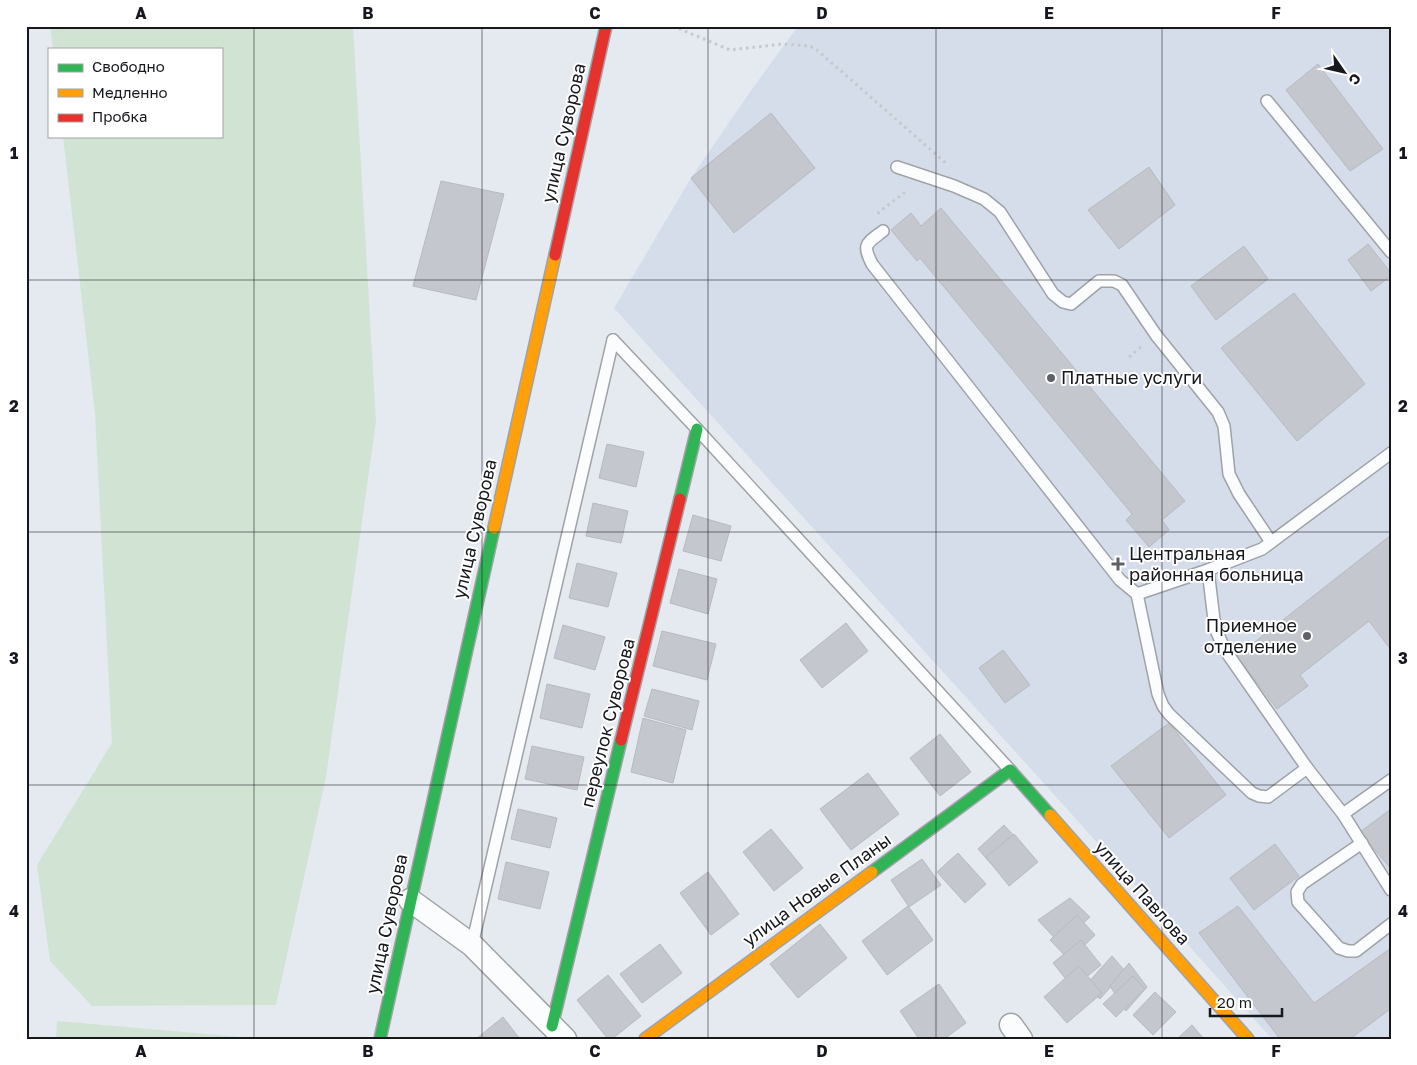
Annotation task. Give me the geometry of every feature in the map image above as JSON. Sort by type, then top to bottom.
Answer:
[{"type":"street","name":"улица Суворова","points":[[380,1039],[606,26]]},
{"type":"street","name":"переулок Суворова","points":[[558,1032],[697,428]]},
{"type":"street","name":"улица Новые Планы","points":[[645,1039],[1010,770]]},
{"type":"street","name":"улица Павлова","points":[[1010,770],[1248,1039]]},
{"type":"street","points":[[410,900],[472,945],[558,1032]]},
{"type":"lane","points":[[1267,101],[1391,252]]},
{"type":"lane","points":[[897,167],[954,186],[984,199],[1000,212],[1052,294],[1063,302],[1072,304],[1099,280],[1114,281],[1122,285],[1156,335],[1218,412],[1224,426],[1229,474],[1239,494],[1271,542]]},
{"type":"lane","points":[[883,231],[868,242],[866,252],[872,264],[1120,580],[1137,594],[1158,694],[1169,714],[1252,793],[1268,797],[1307,768]]},
{"type":"lane","points":[[472,945],[612,340],[697,428],[1010,770]]},
{"type":"lane","points":[[1137,594],[1262,549],[1391,453]]},
{"type":"lane","points":[[1208,570],[1215,628],[1225,650],[1307,768],[1343,814],[1391,890]]},
{"type":"lane","points":[[1343,814],[1391,780]]},
{"type":"lane","points":[[1362,843],[1302,884],[1297,892],[1298,902],[1339,948],[1348,951],[1356,951],[1391,924]]},
{"type":"path","points":[[673,26],[730,50],[782,44],[810,46],[817,50],[949,165]]},
{"type":"path","points":[[868,242],[879,212],[926,176]]},
{"type":"shaded area","name":"Центральная районная больница","points":[[798,26],[1391,26],[1391,1039],[1272,1039],[1077,820],[614,308],[691,178]]},
{"type":"green space","points":[[50,26],[353,26],[376,422],[326,777],[276,1005],[92,1006],[50,961],[37,865],[112,743],[95,414],[63,138],[222,138],[222,48],[53,48]]},
{"type":"green space","points":[[57,1021],[264,1039],[56,1039]]},
{"type":"building","points":[[1318,64],[1383,149],[1350,171],[1286,90]]},
{"type":"building","points":[[771,113],[815,168],[734,233],[691,178]]},
{"type":"building","points":[[1149,167],[1175,205],[1119,249],[1088,210]]},
{"type":"building","points":[[441,181],[504,194],[476,300],[413,286]]},
{"type":"building","name":"Платные услуги","points":[[941,208],[1185,501],[1162,520],[1169,530],[1149,547],[1126,520],[1132,514],[920,258],[917,261],[891,230],[911,213],[921,226]]},
{"type":"building","points":[[1368,244],[1391,273],[1391,276],[1371,291],[1348,260]]},
{"type":"building","points":[[1244,246],[1268,279],[1216,320],[1191,286]]},
{"type":"building","points":[[1294,293],[1365,384],[1297,441],[1221,348]]},
{"type":"building","points":[[607,444],[644,452],[636,487],[599,478]]},
{"type":"building","points":[[593,503],[628,511],[621,543],[586,536]]},
{"type":"building","points":[[693,515],[731,526],[721,561],[683,551]]},
{"type":"building","name":"Приемное отделение","points":[[1391,535],[1391,650],[1369,621],[1300,675],[1308,686],[1277,709],[1237,656]]},
{"type":"building","points":[[577,563],[617,573],[608,607],[569,598]]},
{"type":"building","points":[[679,569],[717,579],[708,614],[670,603]]},
{"type":"building","points":[[846,623],[868,651],[822,688],[800,660]]},
{"type":"building","points":[[563,625],[605,637],[595,670],[554,658]]},
{"type":"building","points":[[662,631],[716,644],[707,680],[653,666]]},
{"type":"building","points":[[1003,650],[1030,685],[1005,703],[979,668]]},
{"type":"building","points":[[547,684],[590,694],[582,728],[540,718]]},
{"type":"building","points":[[652,689],[699,701],[692,730],[644,716]]},
{"type":"building","points":[[643,718],[686,730],[673,783],[631,772]]},
{"type":"building","points":[[1169,723],[1226,795],[1169,838],[1111,766]]},
{"type":"building","points":[[940,734],[971,772],[940,796],[910,758]]},
{"type":"building","points":[[532,746],[584,757],[577,790],[525,779]]},
{"type":"building","points":[[868,773],[899,814],[851,850],[820,809]]},
{"type":"building","points":[[518,809],[557,818],[550,848],[511,839]]},
{"type":"building","points":[[1391,809],[1391,869],[1360,832]]},
{"type":"building","points":[[1004,825],[1027,850],[1000,874],[978,849]]},
{"type":"building","points":[[771,829],[803,868],[774,891],[743,852]]},
{"type":"building","points":[[1014,834],[1038,862],[1009,886],[986,857]]},
{"type":"building","points":[[1275,844],[1299,876],[1254,910],[1230,878]]},
{"type":"building","points":[[958,853],[986,884],[965,903],[937,872]]},
{"type":"building","points":[[922,859],[941,885],[909,907],[891,880]]},
{"type":"building","points":[[506,862],[549,872],[540,909],[498,899]]},
{"type":"building","points":[[708,872],[739,914],[711,935],[680,893]]},
{"type":"building","points":[[1070,898],[1090,917],[1060,944],[1038,920]]},
{"type":"building","points":[[908,906],[933,940],[887,975],[862,941]]},
{"type":"building","points":[[1238,906],[1314,1003],[1391,948],[1391,1012],[1389,1010],[1350,1039],[1280,1039],[1199,933]]},
{"type":"building","points":[[1077,915],[1095,935],[1069,960],[1050,940]]},
{"type":"building","points":[[820,924],[847,958],[798,998],[770,964]]},
{"type":"building","points":[[1081,940],[1101,965],[1073,988],[1053,963]]},
{"type":"building","points":[[660,944],[682,973],[642,1003],[620,974]]},
{"type":"building","points":[[1112,956],[1125,971],[1100,999],[1085,986]]},
{"type":"building","points":[[1129,963],[1147,987],[1126,1011],[1110,986]]},
{"type":"building","points":[[1079,966],[1102,993],[1067,1023],[1044,997]]},
{"type":"building","points":[[608,975],[641,1016],[612,1039],[608,1039],[577,1000]]},
{"type":"building","points":[[1133,976],[1145,989],[1116,1017],[1103,1004]]},
{"type":"building","points":[[939,984],[966,1023],[944,1039],[919,1039],[900,1011]]},
{"type":"building","points":[[1155,992],[1176,1012],[1153,1035],[1133,1015]]},
{"type":"building","points":[[503,1017],[520,1039],[476,1039]]},
{"type":"building","points":[[1192,1025],[1204,1039],[1177,1039]]},
{"type":"traffic: fast","points":[[680,499],[697,429]]},
{"type":"traffic: fast","points":[[380,1039],[494,528]]},
{"type":"traffic: fast","points":[[552,1026],[621,740]]},
{"type":"traffic: fast","points":[[872,872],[1010,770],[1050,815]]},
{"type":"traffic: slow","points":[[494,528],[555,255]]},
{"type":"traffic: slow","points":[[1050,815],[1248,1039]]},
{"type":"traffic: slow","points":[[645,1039],[872,872]]},
{"type":"traffic: jam","points":[[555,255],[606,26]]},
{"type":"traffic: jam","points":[[621,740],[680,499]]},
{"type":"place","name":"Платные услуги","points":[[1051,378]]},
{"type":"place","name":"Центральная районная больница","points":[[1118,564]]},
{"type":"place","name":"Приемное отделение","points":[[1307,636]]}]
